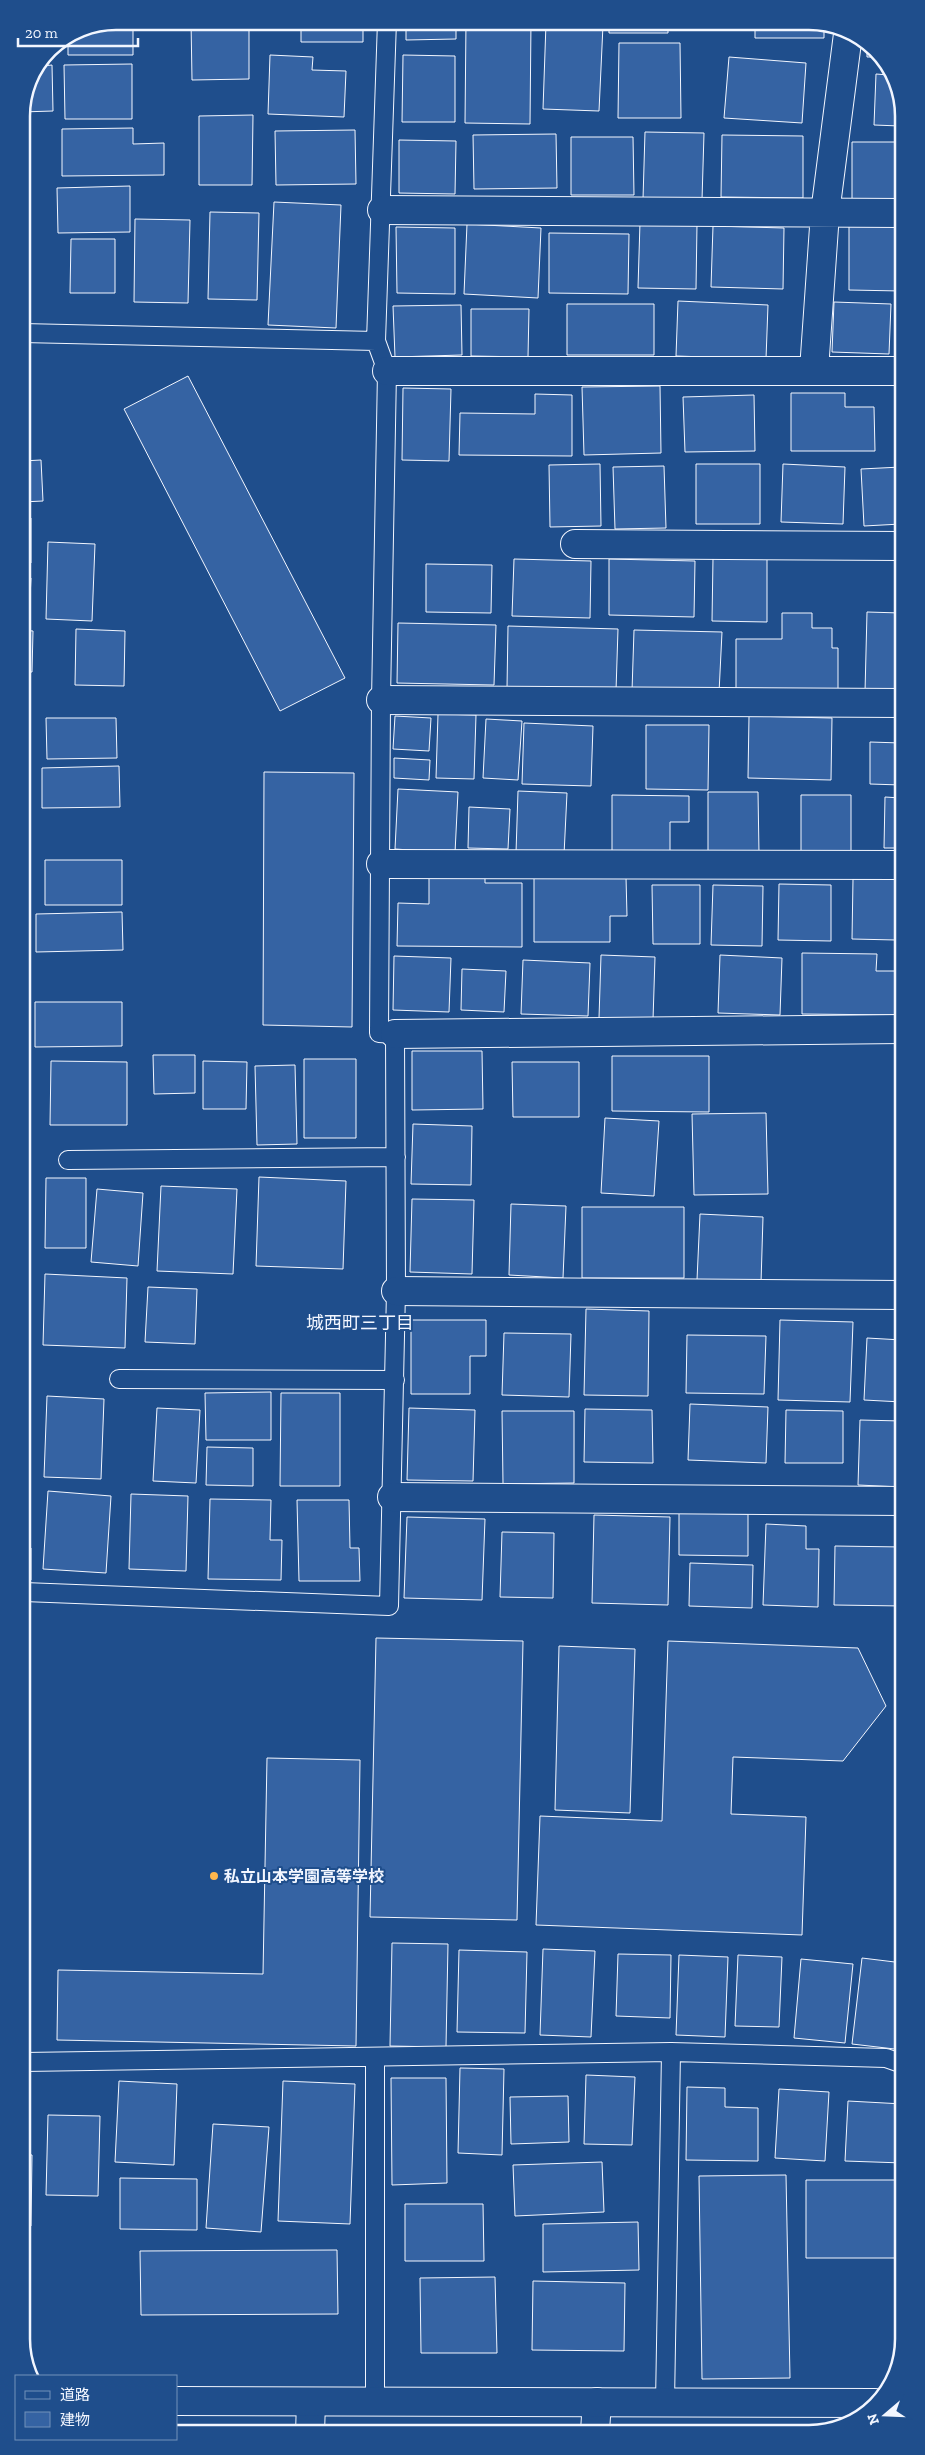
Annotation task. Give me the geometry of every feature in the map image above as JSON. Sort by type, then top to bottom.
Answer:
[{"type":"street","points":[[814,370],[825,213],[847,40]]},
{"type":"street","points":[[382,210],[895,213]]},
{"type":"street","points":[[387,371],[895,371]]},
{"type":"street","points":[[575,544],[895,546]]},
{"type":"street","points":[[381,700],[895,703]]},
{"type":"street","points":[[381,864],[895,865]]},
{"type":"street","points":[[395,1034],[895,1029]]},
{"type":"street","points":[[396,1291],[895,1295]]},
{"type":"street","points":[[392,1497],[895,1501]]},
{"type":"street","points":[[178,2401],[311,2402],[375,2400],[860,2403]]},
{"type":"street","points":[[310,2425],[311,2402]]},
{"type":"street","points":[[595,2425],[597,2402]]},
{"type":"lane","points":[[30,1592],[389,1606],[396,1291],[395,1034],[379,1033],[381,700],[387,371],[376,341],[387,30]]},
{"type":"lane","points":[[30,333],[376,341]]},
{"type":"lane","points":[[68,1160],[396,1157]]},
{"type":"lane","points":[[119,1379],[395,1380]]},
{"type":"lane","points":[[665,2403],[671,2052]]},
{"type":"lane","points":[[30,2062],[671,2052],[886,2058],[895,2061]]},
{"type":"lane","points":[[375,2058],[375,2400]]},
{"type":"building","points":[[133,30],[133,55],[68,55],[68,45],[83,37],[100,32]]},
{"type":"building","points":[[191,30],[249,30],[249,79],[192,80]]},
{"type":"building","points":[[301,30],[363,30],[363,42],[301,42]]},
{"type":"building","points":[[406,30],[456,30],[456,39],[406,40]]},
{"type":"building","points":[[466,30],[531,30],[530,124],[465,123]]},
{"type":"building","points":[[546,30],[603,30],[599,111],[543,109]]},
{"type":"building","points":[[609,30],[668,30],[668,33],[609,33]]},
{"type":"building","points":[[755,30],[814,30],[824,32],[824,38],[755,38]]},
{"type":"building","points":[[619,43],[680,43],[681,118],[618,118]]},
{"type":"building","points":[[270,55],[313,57],[312,70],[346,71],[344,117],[268,114]]},
{"type":"building","points":[[403,55],[455,56],[455,122],[402,122]]},
{"type":"building","points":[[729,57],[806,63],[802,123],[724,118]]},
{"type":"building","points":[[132,64],[132,119],[65,119],[64,65]]},
{"type":"building","points":[[52,65],[53,111],[30,112],[37,83],[47,66]]},
{"type":"building","points":[[876,74],[884,75],[892,94],[895,126],[874,125]]},
{"type":"building","points":[[253,115],[252,185],[199,185],[199,116]]},
{"type":"building","points":[[133,128],[133,144],[164,143],[164,175],[62,176],[62,129]]},
{"type":"building","points":[[355,130],[356,184],[276,185],[275,131]]},
{"type":"building","points":[[645,132],[704,133],[702,200],[643,199]]},
{"type":"building","points":[[556,134],[557,188],[474,189],[473,135]]},
{"type":"building","points":[[722,135],[803,136],[803,198],[721,197]]},
{"type":"building","points":[[571,137],[633,137],[634,195],[571,195]]},
{"type":"building","points":[[399,140],[456,141],[455,194],[399,193]]},
{"type":"building","points":[[852,142],[895,142],[895,199],[852,199]]},
{"type":"building","points":[[130,186],[130,232],[58,233],[57,188]]},
{"type":"building","points":[[274,202],[341,205],[336,328],[268,325]]},
{"type":"building","points":[[210,212],[259,213],[257,300],[208,299]]},
{"type":"building","points":[[135,219],[190,220],[188,303],[134,302]]},
{"type":"building","points":[[640,222],[697,224],[696,289],[638,288]]},
{"type":"building","points":[[849,223],[895,224],[895,291],[849,290]]},
{"type":"building","points":[[467,224],[541,228],[538,298],[464,294]]},
{"type":"building","points":[[713,226],[784,228],[783,289],[711,287]]},
{"type":"building","points":[[396,227],[455,228],[455,294],[397,293]]},
{"type":"building","points":[[549,233],[629,234],[628,294],[549,293]]},
{"type":"building","points":[[71,239],[115,239],[115,293],[70,293]]},
{"type":"building","points":[[678,301],[768,305],[766,359],[676,356]]},
{"type":"building","points":[[834,302],[891,304],[889,354],[832,352]]},
{"type":"building","points":[[567,304],[654,304],[654,355],[567,355]]},
{"type":"building","points":[[461,305],[462,355],[395,357],[393,306]]},
{"type":"building","points":[[471,309],[529,309],[528,357],[471,356]]},
{"type":"building","points":[[188,376],[345,678],[280,711],[124,409]]},
{"type":"building","points":[[660,386],[661,453],[584,455],[582,387]]},
{"type":"building","points":[[403,388],[451,389],[449,461],[402,460]]},
{"type":"building","points":[[791,393],[845,393],[845,407],[874,407],[875,451],[791,451]]},
{"type":"building","points":[[535,394],[572,395],[572,456],[459,455],[460,413],[535,414]]},
{"type":"building","points":[[754,395],[755,451],[685,452],[683,397]]},
{"type":"building","points":[[41,460],[43,501],[30,502],[30,461]]},
{"type":"building","points":[[600,464],[601,526],[550,527],[549,465]]},
{"type":"building","points":[[696,464],[760,464],[760,524],[696,524]]},
{"type":"building","points":[[783,464],[845,467],[843,524],[781,522]]},
{"type":"building","points":[[664,466],[666,528],[615,529],[613,467]]},
{"type":"building","points":[[895,467],[895,524],[864,526],[861,469]]},
{"type":"building","points":[[30,518],[31,518],[30,563]]},
{"type":"building","points":[[48,542],[95,544],[92,621],[46,619]]},
{"type":"building","points":[[713,558],[767,559],[767,622],[712,621]]},
{"type":"building","points":[[514,559],[591,561],[590,618],[512,616]]},
{"type":"building","points":[[609,559],[695,561],[694,617],[609,615]]},
{"type":"building","points":[[426,564],[492,565],[491,613],[426,612]]},
{"type":"building","points":[[867,612],[895,613],[895,693],[865,692]]},
{"type":"building","points":[[782,613],[812,613],[812,628],[832,628],[832,648],[838,648],[838,689],[736,689],[736,639],[782,639]]},
{"type":"building","points":[[398,623],[496,625],[494,685],[397,683]]},
{"type":"building","points":[[508,626],[618,629],[616,691],[507,688]]},
{"type":"building","points":[[76,629],[125,631],[124,686],[75,685]]},
{"type":"building","points":[[634,630],[722,632],[719,693],[632,691]]},
{"type":"building","points":[[30,631],[33,631],[32,672],[30,672]]},
{"type":"building","points":[[438,714],[476,715],[474,779],[436,778]]},
{"type":"building","points":[[395,716],[431,718],[429,751],[393,749]]},
{"type":"building","points":[[749,716],[832,718],[831,780],[748,778]]},
{"type":"building","points":[[46,718],[116,718],[117,758],[47,759]]},
{"type":"building","points":[[486,719],[522,721],[518,780],[483,778]]},
{"type":"building","points":[[524,723],[593,726],[591,786],[522,784]]},
{"type":"building","points":[[646,725],[709,725],[708,790],[646,789]]},
{"type":"building","points":[[870,742],[895,743],[895,785],[870,784]]},
{"type":"building","points":[[394,758],[430,760],[429,780],[394,778]]},
{"type":"building","points":[[119,766],[120,807],[42,808],[42,768]]},
{"type":"building","points":[[264,772],[354,773],[352,1027],[263,1025]]},
{"type":"building","points":[[398,789],[458,792],[455,853],[395,849]]},
{"type":"building","points":[[518,791],[567,793],[564,855],[516,853]]},
{"type":"building","points":[[708,792],[758,792],[759,854],[708,855]]},
{"type":"building","points":[[612,795],[689,796],[689,822],[670,822],[670,854],[612,853]]},
{"type":"building","points":[[801,795],[851,795],[851,852],[801,852]]},
{"type":"building","points":[[885,797],[895,798],[895,848],[884,848]]},
{"type":"building","points":[[469,807],[510,809],[508,849],[468,848]]},
{"type":"building","points":[[45,860],[122,860],[122,905],[45,905]]},
{"type":"building","points":[[429,875],[485,875],[485,883],[522,883],[522,947],[397,946],[398,903],[429,904]]},
{"type":"building","points":[[534,876],[626,877],[627,916],[610,916],[610,942],[534,942]]},
{"type":"building","points":[[853,879],[895,879],[895,940],[852,939]]},
{"type":"building","points":[[779,884],[831,885],[831,941],[778,940]]},
{"type":"building","points":[[652,885],[700,885],[700,944],[653,944]]},
{"type":"building","points":[[713,885],[763,886],[762,946],[711,945]]},
{"type":"building","points":[[122,912],[123,950],[36,952],[36,914]]},
{"type":"building","points":[[802,953],[877,954],[876,971],[895,971],[895,1015],[802,1014]]},
{"type":"building","points":[[601,955],[655,957],[653,1020],[599,1018]]},
{"type":"building","points":[[720,955],[782,958],[780,1015],[718,1013]]},
{"type":"building","points":[[394,956],[451,958],[449,1012],[393,1010]]},
{"type":"building","points":[[523,960],[590,963],[588,1016],[521,1014]]},
{"type":"building","points":[[462,969],[506,971],[504,1012],[461,1010]]},
{"type":"building","points":[[35,1002],[122,1002],[122,1046],[35,1047]]},
{"type":"building","points":[[412,1051],[482,1051],[483,1109],[412,1110]]},
{"type":"building","points":[[153,1055],[195,1055],[195,1093],[154,1094]]},
{"type":"building","points":[[612,1056],[709,1056],[709,1112],[612,1111]]},
{"type":"building","points":[[304,1059],[356,1059],[356,1138],[304,1138]]},
{"type":"building","points":[[51,1061],[127,1062],[127,1125],[50,1125]]},
{"type":"building","points":[[203,1061],[247,1062],[246,1109],[203,1109]]},
{"type":"building","points":[[512,1062],[579,1062],[579,1117],[513,1117]]},
{"type":"building","points":[[295,1065],[297,1144],[257,1145],[255,1066]]},
{"type":"building","points":[[766,1113],[768,1194],[694,1195],[692,1114]]},
{"type":"building","points":[[605,1118],[659,1121],[654,1196],[601,1193]]},
{"type":"building","points":[[413,1124],[472,1126],[471,1185],[411,1184]]},
{"type":"building","points":[[259,1177],[346,1181],[343,1269],[256,1266]]},
{"type":"building","points":[[46,1178],[86,1178],[86,1248],[45,1248]]},
{"type":"building","points":[[161,1186],[237,1189],[233,1274],[157,1271]]},
{"type":"building","points":[[97,1189],[143,1193],[138,1266],[91,1262]]},
{"type":"building","points":[[412,1199],[474,1200],[472,1274],[410,1272]]},
{"type":"building","points":[[511,1204],[566,1206],[563,1278],[509,1275]]},
{"type":"building","points":[[582,1207],[684,1207],[684,1278],[582,1278]]},
{"type":"building","points":[[700,1214],[763,1217],[761,1283],[697,1280]]},
{"type":"building","points":[[45,1274],[127,1278],[125,1348],[43,1345]]},
{"type":"building","points":[[148,1287],[197,1289],[195,1344],[145,1342]]},
{"type":"building","points":[[586,1309],[649,1311],[648,1396],[584,1395]]},
{"type":"building","points":[[411,1320],[486,1320],[486,1356],[470,1356],[470,1394],[411,1394]]},
{"type":"building","points":[[780,1320],[853,1322],[850,1402],[778,1400]]},
{"type":"building","points":[[504,1333],[571,1334],[569,1397],[502,1395]]},
{"type":"building","points":[[687,1335],[766,1336],[764,1394],[686,1393]]},
{"type":"building","points":[[867,1338],[895,1340],[895,1402],[864,1400]]},
{"type":"building","points":[[271,1392],[271,1440],[206,1440],[205,1393]]},
{"type":"building","points":[[281,1393],[340,1393],[340,1486],[280,1486]]},
{"type":"building","points":[[47,1396],[104,1399],[101,1479],[44,1477]]},
{"type":"building","points":[[690,1404],[768,1407],[766,1463],[688,1460]]},
{"type":"building","points":[[157,1408],[200,1410],[196,1483],[153,1481]]},
{"type":"building","points":[[409,1408],[475,1410],[473,1481],[407,1480]]},
{"type":"building","points":[[585,1409],[652,1410],[653,1463],[584,1462]]},
{"type":"building","points":[[786,1410],[843,1411],[843,1463],[785,1463]]},
{"type":"building","points":[[502,1411],[574,1411],[574,1483],[503,1484]]},
{"type":"building","points":[[860,1420],[895,1421],[895,1487],[858,1485]]},
{"type":"building","points":[[207,1447],[253,1448],[253,1486],[206,1485]]},
{"type":"building","points":[[48,1491],[111,1496],[106,1573],[43,1569]]},
{"type":"building","points":[[131,1494],[188,1496],[186,1571],[129,1569]]},
{"type":"building","points":[[210,1499],[271,1500],[270,1540],[282,1540],[281,1580],[208,1579]]},
{"type":"building","points":[[297,1500],[349,1500],[350,1548],[359,1548],[360,1581],[299,1581]]},
{"type":"building","points":[[679,1513],[748,1514],[748,1556],[679,1555]]},
{"type":"building","points":[[594,1515],[670,1517],[668,1605],[592,1603]]},
{"type":"building","points":[[407,1517],[485,1519],[482,1600],[404,1598]]},
{"type":"building","points":[[766,1524],[806,1526],[806,1549],[819,1549],[818,1607],[763,1605]]},
{"type":"building","points":[[502,1532],[554,1533],[553,1598],[500,1597]]},
{"type":"building","points":[[835,1546],[895,1547],[895,1606],[834,1605]]},
{"type":"building","points":[[30,1548],[31,1548],[30,1580]]},
{"type":"building","points":[[690,1563],[753,1565],[752,1608],[689,1606]]},
{"type":"building","points":[[376,1638],[523,1641],[517,1920],[370,1917]]},
{"type":"building","points":[[668,1641],[858,1648],[886,1706],[843,1761],[733,1757],[731,1814],[806,1817],[802,1935],[536,1925],[540,1816],[662,1821]]},
{"type":"building","points":[[559,1646],[635,1649],[630,1813],[555,1810]]},
{"type":"building","points":[[267,1758],[360,1760],[356,2046],[57,2040],[58,1970],[263,1974]]},
{"type":"building","points":[[392,1943],[448,1944],[446,2047],[390,2046]]},
{"type":"building","points":[[543,1949],[595,1951],[591,2037],[540,2035]]},
{"type":"building","points":[[459,1950],[527,1952],[525,2033],[457,2032]]},
{"type":"building","points":[[618,1954],[671,1955],[670,2018],[616,2016]]},
{"type":"building","points":[[679,1955],[728,1957],[725,2037],[676,2035]]},
{"type":"building","points":[[738,1955],[782,1957],[779,2027],[735,2026]]},
{"type":"building","points":[[862,1958],[895,1962],[895,2049],[852,2044]]},
{"type":"building","points":[[801,1959],[853,1964],[845,2043],[794,2038]]},
{"type":"building","points":[[460,2068],[504,2069],[502,2155],[458,2153]]},
{"type":"building","points":[[586,2075],[635,2077],[632,2145],[584,2144]]},
{"type":"building","points":[[391,2078],[446,2078],[447,2183],[392,2185]]},
{"type":"building","points":[[119,2081],[177,2084],[174,2165],[115,2162]]},
{"type":"building","points":[[283,2081],[355,2084],[350,2224],[278,2221]]},
{"type":"building","points":[[687,2087],[725,2088],[725,2107],[758,2108],[758,2161],[686,2160]]},
{"type":"building","points":[[779,2089],[829,2092],[825,2161],[775,2158]]},
{"type":"building","points":[[568,2096],[569,2142],[511,2144],[510,2097]]},
{"type":"building","points":[[848,2101],[895,2104],[895,2163],[845,2161]]},
{"type":"building","points":[[48,2115],[100,2116],[98,2196],[46,2195]]},
{"type":"building","points":[[213,2124],[269,2127],[261,2232],[206,2228]]},
{"type":"building","points":[[30,2155],[32,2155],[30,2226]]},
{"type":"building","points":[[602,2162],[604,2212],[515,2216],[513,2165]]},
{"type":"building","points":[[786,2175],[790,2378],[702,2379],[699,2176]]},
{"type":"building","points":[[120,2178],[197,2179],[197,2230],[120,2229]]},
{"type":"building","points":[[806,2180],[895,2180],[895,2258],[806,2258]]},
{"type":"building","points":[[405,2204],[483,2204],[484,2261],[405,2261]]},
{"type":"building","points":[[638,2222],[639,2270],[543,2272],[543,2224]]},
{"type":"building","points":[[337,2250],[338,2314],[141,2315],[140,2251]]},
{"type":"building","points":[[495,2277],[497,2353],[421,2353],[420,2278]]},
{"type":"building","points":[[533,2281],[625,2283],[624,2351],[532,2350]]},
{"type":"place","name":"私立山本学園高等学校","points":[[214,1876]]},
{"type":"district","name":"城西町三丁目","points":[[360,1323]]}]
